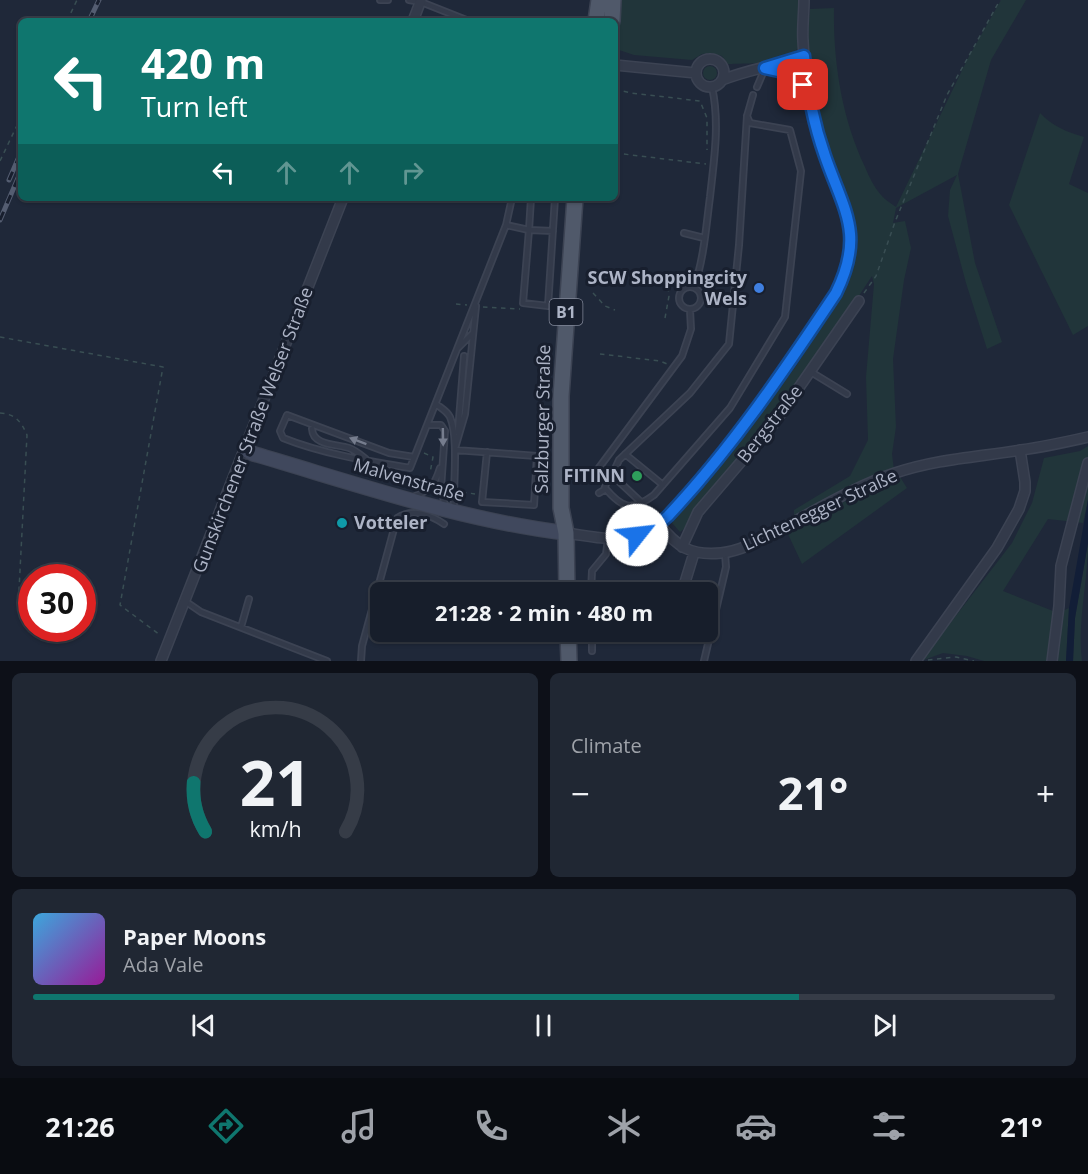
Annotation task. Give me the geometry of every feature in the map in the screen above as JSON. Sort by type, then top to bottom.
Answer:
[{"type":"main road","points":[[596,18],[599,0]]},
{"type":"main road","points":[[612,18],[614,0]]},
{"type":"main road","name":"Salzburger Straße","points":[[567,582],[566,533],[561,508],[561,387],[575,201]]},
{"type":"main road","name":"Salzburger Straße","points":[[566,533],[571,506],[571,383],[574,326],[585,201]]},
{"type":"main road","points":[[568,642],[569,661]]},
{"type":"street","points":[[566,533],[608,539],[637,535],[659,524],[680,503],[757,410],[836,293],[842,280],[850,251],[848,218],[824,154],[810,92],[804,61],[804,0]]},
{"type":"street","points":[[414,18],[421,1]]},
{"type":"street","points":[[722,80],[724,70],[717,60],[707,59],[697,67],[696,73],[701,83],[712,87],[746,70],[804,61]]},
{"type":"street","points":[[792,74],[804,61]]},
{"type":"street","points":[[618,65],[696,73]]},
{"type":"street","points":[[722,65],[746,70]]},
{"type":"street","points":[[765,68],[792,74],[810,92]]},
{"type":"street","name":"Gunskirchener Straße Welser Straße","points":[[161,661],[246,450],[342,201]]},
{"type":"street","name":"Bergstraße","points":[[682,547],[698,512],[768,431],[859,301]]},
{"type":"street","name":"Lichtenegger Straße","points":[[659,524],[672,540],[694,553],[702,555],[725,553],[753,543],[857,489],[894,473],[940,461],[1088,438]]},
{"type":"street","name":"Malvenstraße","points":[[246,450],[450,510],[515,526],[566,533]]},
{"type":"street","points":[[916,661],[992,556],[1019,509],[1025,491],[1020,450]]},
{"type":"street","points":[[1052,661],[1059,606],[1060,566],[1088,463]]},
{"type":"street","points":[[685,582],[694,553]]},
{"type":"lane","points":[[381,0],[388,0]]},
{"type":"lane","points":[[410,0],[421,1],[463,18]]},
{"type":"lane","points":[[757,87],[765,68]]},
{"type":"lane","points":[[694,287],[699,273],[716,137],[716,106],[712,87]]},
{"type":"lane","points":[[599,493],[605,488],[606,481],[612,475],[619,460],[690,393],[729,344],[739,245],[747,116],[753,95]]},
{"type":"lane","points":[[605,488],[623,505],[631,506],[654,495],[730,408],[785,317],[801,171],[790,130],[750,123],[747,116]]},
{"type":"lane","points":[[414,457],[389,453],[287,415],[280,431],[284,438],[296,443],[368,461],[410,468],[506,225],[511,201]]},
{"type":"lane","points":[[531,201],[523,303],[548,306],[555,201]]},
{"type":"lane","points":[[506,225],[529,230],[553,231]]},
{"type":"lane","points":[[684,233],[704,238]]},
{"type":"lane","points":[[694,287],[700,292],[702,299],[699,305],[690,310],[680,304],[678,297],[684,288],[694,287]]},
{"type":"lane","points":[[450,510],[455,449],[465,414],[475,306]]},
{"type":"lane","points":[[598,469],[675,368],[688,341],[691,328],[690,310]]},
{"type":"lane","points":[[456,350],[473,333]]},
{"type":"lane","points":[[457,440],[464,356]]},
{"type":"lane","points":[[811,372],[847,394]]},
{"type":"lane","points":[[436,404],[446,411],[451,419],[455,449]]},
{"type":"lane","points":[[428,425],[441,425],[444,428],[442,494],[450,510]]},
{"type":"lane","points":[[312,429],[312,435],[318,441],[352,448],[368,461]]},
{"type":"lane","points":[[455,449],[537,456],[534,505],[482,502],[487,452]]},
{"type":"lane","points":[[625,454],[663,485]]},
{"type":"lane","points":[[409,499],[429,491],[436,481],[442,463]]},
{"type":"lane","points":[[596,475],[602,476],[606,481]]},
{"type":"lane","points":[[612,475],[642,502]]},
{"type":"lane","points":[[362,661],[362,646],[398,518],[405,514],[419,513],[444,524]]},
{"type":"lane","points":[[591,582],[592,571],[606,554],[608,539]]},
{"type":"lane","points":[[704,661],[726,567],[725,553]]},
{"type":"lane","points":[[240,627],[249,599]]},
{"type":"lane","points":[[185,601],[201,612],[327,661]]},
{"type":"lane","points":[[592,642],[592,651]]},
{"type":"path","points":[[68,18],[77,0]]},
{"type":"path","points":[[859,301],[876,276],[903,202],[947,95],[1000,0]]},
{"type":"path","points":[[618,90],[700,101],[707,118],[707,152]]},
{"type":"path","points":[[0,161],[18,123]]},
{"type":"path","points":[[618,153],[708,165],[709,158]]},
{"type":"path","points":[[665,318],[669,296],[666,276]]},
{"type":"path","points":[[593,293],[605,306],[615,310]]},
{"type":"path","points":[[456,304],[528,310]]},
{"type":"path","points":[[0,337],[163,367],[120,605],[169,642]]},
{"type":"path","points":[[600,354],[660,362],[675,368]]},
{"type":"path","points":[[0,413],[17,418],[27,435],[20,564]]},
{"type":"path","points":[[925,661],[946,656],[974,661]]},
{"type":"green space","points":[[619,0],[800,0],[798,47],[794,53],[786,57],[766,62],[728,64],[722,56],[711,53],[702,54],[692,60],[634,55],[618,50]]},
{"type":"green space","points":[[1001,0],[1026,0],[991,60],[958,174],[975,263],[1002,342],[987,349],[966,283],[948,216],[950,190],[957,175],[896,208],[893,223],[905,221],[911,248],[893,359],[896,427],[892,454],[894,470],[794,518],[794,510],[850,476],[868,440],[866,377],[874,284],[872,276],[787,402],[756,442],[700,502],[687,526],[680,532],[672,523],[749,430],[798,363],[851,273],[855,245],[854,222],[823,131],[809,54],[810,9],[834,8],[837,70],[850,129],[874,185],[883,197],[896,207],[968,58]]},
{"type":"green space","points":[[710,66],[715,68],[717,73],[715,78],[710,80],[705,78],[703,73],[705,68]]},
{"type":"green space","points":[[1040,113],[1060,128],[1084,137],[1069,184],[1088,193],[1088,326],[1073,335],[1009,205]]},
{"type":"green space","points":[[1088,446],[1088,500],[1083,523],[1048,519],[1003,591],[1058,613],[1069,608],[1066,661],[984,661],[943,653],[921,661],[1012,543],[1032,503],[1044,458],[1080,451]]},
{"type":"green space","points":[[900,477],[907,488],[802,564],[787,532],[878,484]]},
{"type":"green space","points":[[1088,543],[1081,632],[1082,661],[1073,661],[1075,618]]},
{"type":"water","points":[[1088,500],[1088,543],[1075,618],[1073,661],[1066,661],[1069,608]]},
{"type":"railway","points":[[90,18],[99,0]]},
{"type":"railway","points":[[9,180],[18,159]]},
{"type":"railway","points":[[0,220],[18,178]]},
{"type":"place","name":"SCW Shoppingcity Wels","points":[[759,288]]},
{"type":"place","name":"FITINN","points":[[637,476]]},
{"type":"place","name":"Votteler","points":[[342,523]]},
{"type":"route","points":[[637,535],[659,524],[668,516],[751,418],[836,293],[847,267],[850,251],[848,218],[818,132],[804,56],[765,68],[792,74],[803,85]]}]
